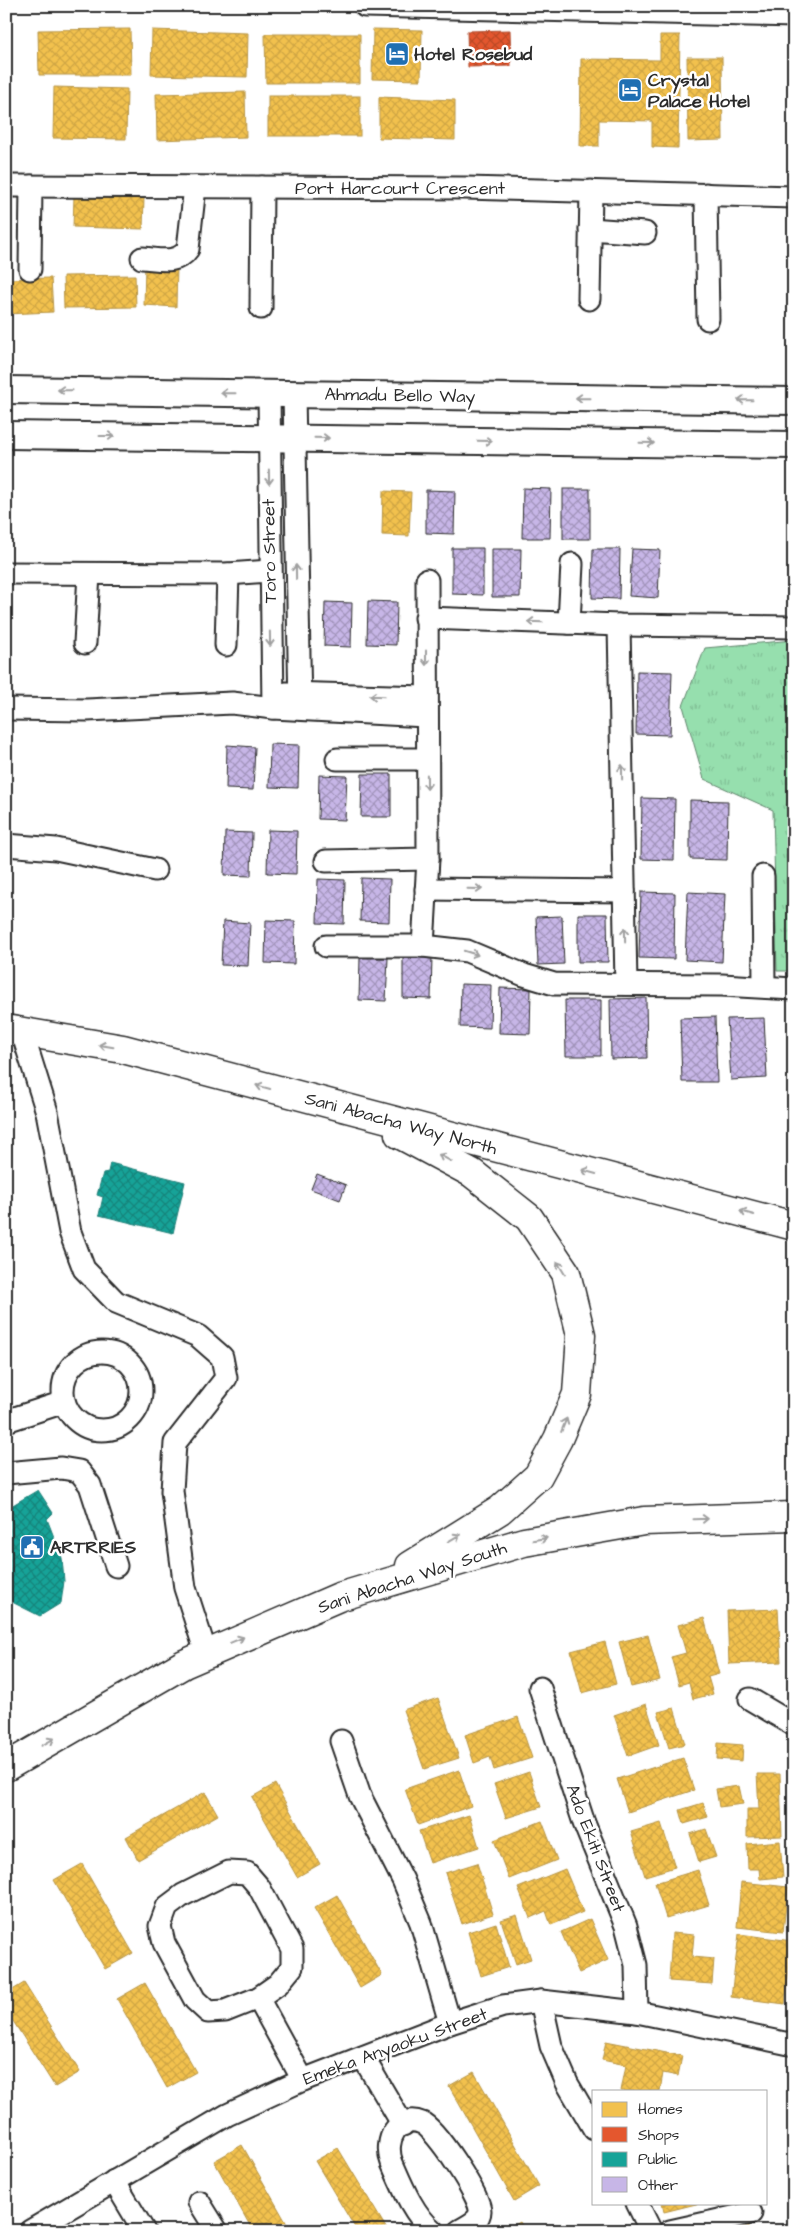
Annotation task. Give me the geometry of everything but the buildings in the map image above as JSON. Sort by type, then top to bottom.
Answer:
[{"type":"highway","name":"Sani Abacha Way North","points":[[14,1031],[123,1049],[794,1226]]},
{"type":"highway","points":[[292,1095],[409,1138],[472,1173],[529,1218],[566,1273],[581,1335],[577,1394],[558,1439],[538,1476],[500,1510],[384,1583]]},
{"type":"highway","name":"Sani Abacha Way South","points":[[6,1767],[184,1664],[339,1597],[524,1542],[644,1521],[794,1516]]},
{"type":"main road","name":"Ahmadu Bello Way","points":[[6,390],[794,401]]},
{"type":"main road","points":[[6,435],[794,445]]},
{"type":"street","points":[[365,6],[794,16]]},
{"type":"street","name":"Port Harcourt Crescent","points":[[6,186],[466,188],[794,197]]},
{"type":"street","points":[[30,268],[31,186]]},
{"type":"street","points":[[142,258],[174,260],[183,257],[188,249],[195,187]]},
{"type":"street","points":[[261,308],[262,187]]},
{"type":"street","points":[[589,299],[591,191]]},
{"type":"street","points":[[706,194],[708,319]]},
{"type":"street","points":[[590,229],[646,233]]},
{"type":"street","name":"Toro Street","points":[[269,393],[272,701]]},
{"type":"street","name":"Toro Street","points":[[294,394],[299,701]]},
{"type":"street","points":[[569,623],[572,564]]},
{"type":"street","points":[[6,573],[228,574],[270,571]]},
{"type":"street","points":[[85,642],[89,574]]},
{"type":"street","points":[[226,645],[228,574]]},
{"type":"street","points":[[422,946],[428,859],[427,580]]},
{"type":"street","points":[[426,618],[619,625],[794,628]]},
{"type":"street","points":[[619,625],[626,984]]},
{"type":"street","points":[[6,709],[87,710],[272,701],[426,707]]},
{"type":"street","points":[[337,759],[427,759]]},
{"type":"street","points":[[6,845],[56,849],[155,870]]},
{"type":"street","points":[[326,861],[428,859]]},
{"type":"street","points":[[763,876],[764,986]]},
{"type":"street","points":[[426,889],[624,891]]},
{"type":"street","points":[[326,946],[422,946],[467,951],[524,975],[554,984],[764,986],[794,989]]},
{"type":"street","points":[[14,1031],[47,1112],[70,1232],[84,1269],[116,1302],[198,1336],[222,1357],[226,1378],[175,1442],[172,1491],[185,1588],[206,1653]]},
{"type":"street","points":[[6,1421],[64,1402]]},
{"type":"street","points":[[6,1473],[61,1468],[79,1471],[90,1485],[116,1566]]},
{"type":"street","name":"Ado Ekiti Street","points":[[540,1688],[584,1823],[626,1926],[636,1965],[637,2012]]},
{"type":"street","points":[[750,1700],[794,1725]]},
{"type":"street","points":[[341,1741],[360,1796],[404,1880],[421,1923],[450,2023]]},
{"type":"street","points":[[229,1872],[246,1874],[259,1887],[292,1949],[292,1967],[278,1984],[258,1998],[225,2011],[208,2012],[194,2000],[164,1943],[162,1935],[160,1926],[167,1907],[183,1896],[229,1872]]},
{"type":"street","points":[[258,1998],[304,2080]]},
{"type":"street","points":[[541,2001],[555,2055],[567,2083],[592,2126]]},
{"type":"street","name":"Emeka Anyaoku Street","points":[[30,2231],[227,2115],[304,2080],[450,2023],[503,2006],[541,2001],[637,2012],[794,2045]]},
{"type":"street","points":[[363,2057],[403,2125]]},
{"type":"street","points":[[433,2231],[423,2220],[404,2190],[388,2154],[390,2136],[403,2125],[416,2121],[428,2126],[457,2164],[478,2200],[481,2210],[476,2220],[459,2231]]},
{"type":"street","points":[[114,2181],[144,2231]]},
{"type":"street","points":[[199,2202],[217,2231]]},
{"type":"street","points":[[638,2204],[651,2231]]},
{"type":"street","points":[[670,2231],[751,2213]]},
{"type":"green space","points":[[794,640],[794,971],[777,971],[773,810],[704,779],[683,706],[705,648]]},
{"type":"place","name":"Hotel Rosebud","points":[[397,54]]},
{"type":"place","name":"Crystal Palace Hotel","points":[[630,90]]},
{"type":"place","name":"ARTRRIES","points":[[32,1547]]}]
